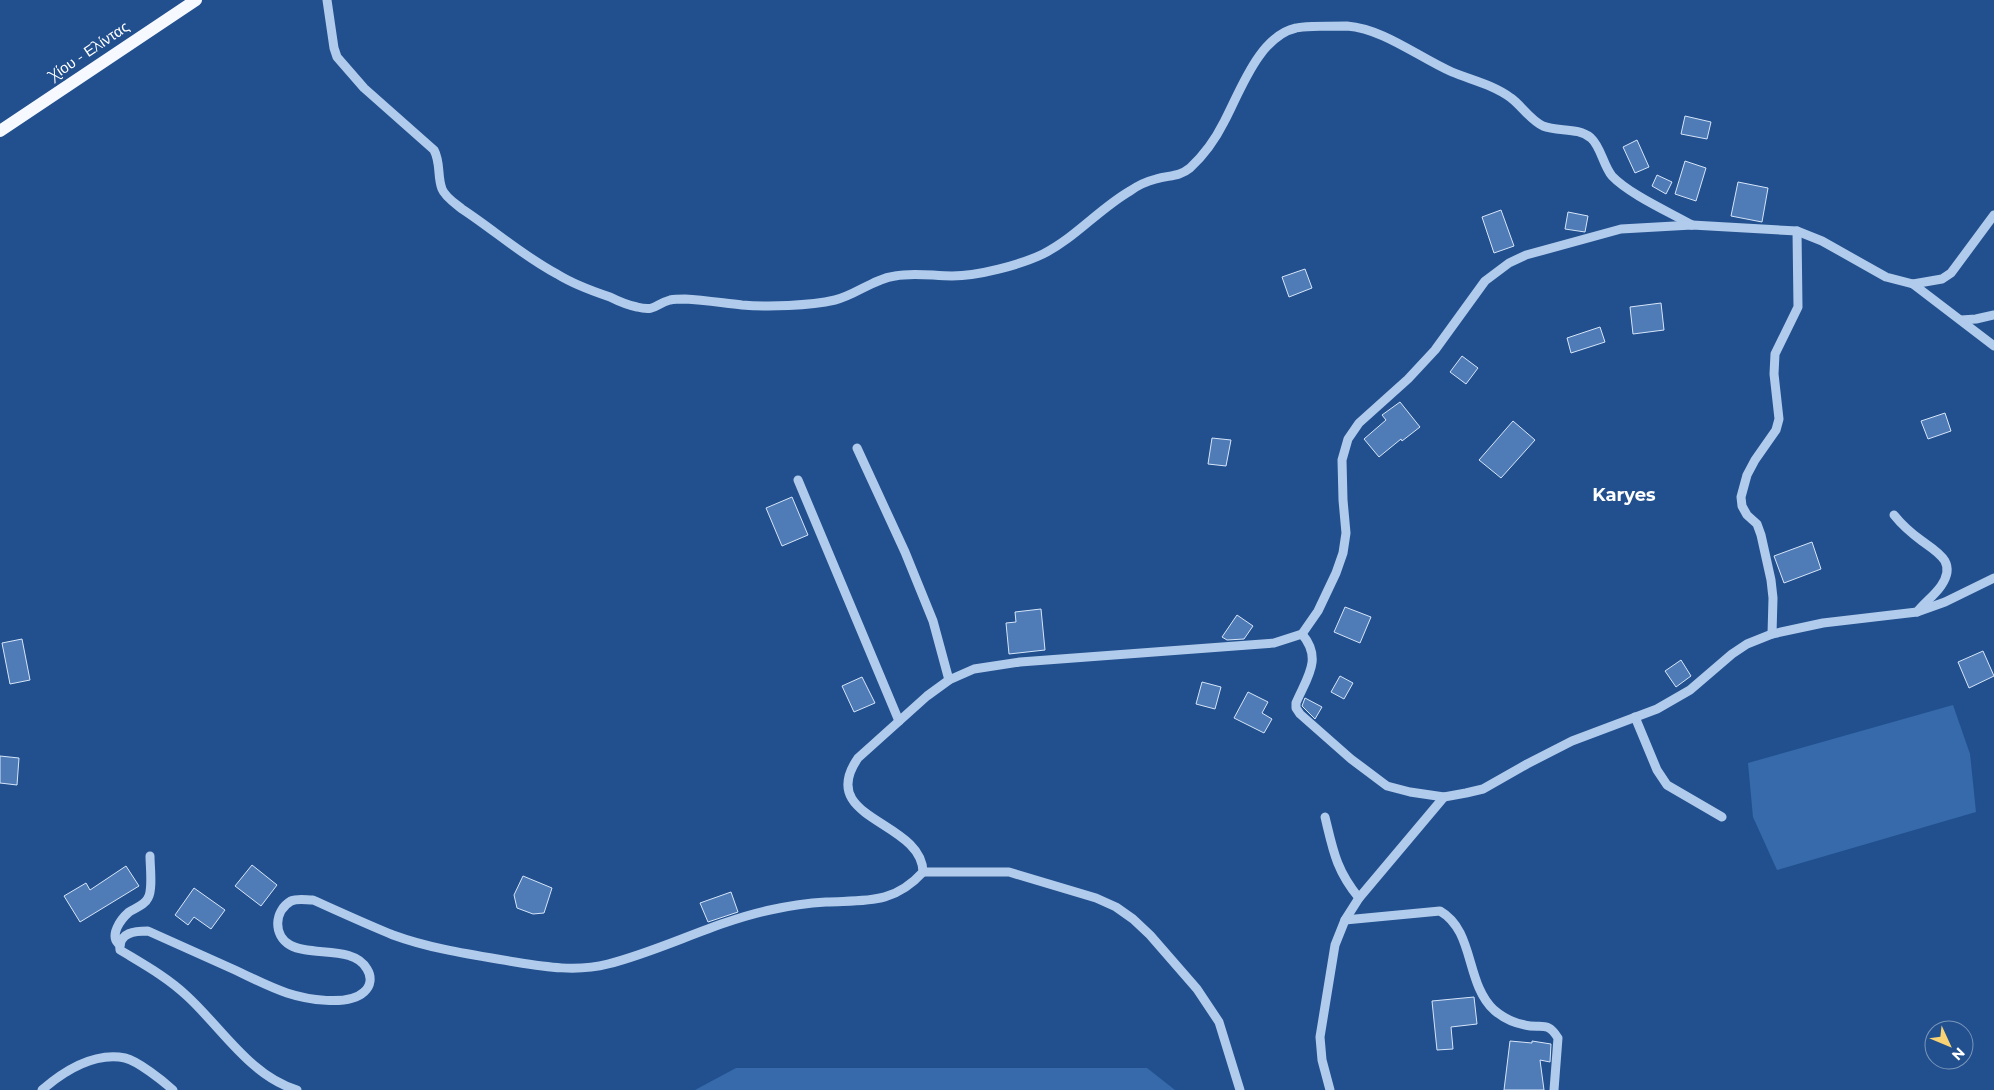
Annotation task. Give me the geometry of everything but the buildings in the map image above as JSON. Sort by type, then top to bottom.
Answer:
[{"type":"main road","name":"Χίου - Ελίντας","points":[[0,131],[196,0]]},
{"type":"street","points":[[327,0],[334,48],[338,57],[364,88],[434,150],[438,158],[442,190],[448,197],[462,209],[556,274],[595,292],[639,308],[656,308],[670,300],[686,299],[747,306],[824,302],[851,295],[880,280],[893,276],[920,274],[965,276],[998,269],[1040,256],[1056,247],[1130,190],[1156,179],[1178,176],[1192,166],[1215,137],[1257,60],[1269,45],[1284,32],[1298,27],[1344,26],[1362,28],[1382,36],[1450,71],[1498,90],[1512,98],[1533,120],[1544,126],[1583,133],[1592,139],[1612,176],[1626,187],[1692,225]]},
{"type":"street","points":[[923,872],[921,858],[908,842],[856,806],[847,780],[850,769],[858,758],[928,696],[949,680],[974,668],[996,664],[1274,643],[1302,634],[1324,599],[1343,553],[1346,532],[1342,460],[1348,439],[1359,423],[1408,379],[1435,350],[1485,281],[1494,273],[1526,255],[1620,229],[1692,225],[1798,231],[1822,241],[1886,278],[1913,284],[1942,279],[1951,273],[1994,215]]},
{"type":"street","points":[[1772,634],[1773,598],[1771,580],[1761,535],[1757,524],[1742,506],[1741,497],[1747,475],[1776,430],[1779,419],[1774,374],[1775,354],[1798,307],[1798,231]]},
{"type":"street","points":[[1913,284],[1994,346]]},
{"type":"street","points":[[1961,320],[1976,319],[1994,314]]},
{"type":"street","points":[[857,448],[906,552],[933,621],[949,680]]},
{"type":"street","points":[[798,480],[899,721]]},
{"type":"street","points":[[1894,515],[1904,526],[1940,552],[1946,564],[1948,574],[1940,587],[1917,612]]},
{"type":"street","points":[[1302,634],[1310,644],[1313,655],[1312,665],[1296,703],[1296,708],[1300,714],[1387,786],[1444,797],[1483,789],[1572,741],[1657,709],[1690,690],[1740,648],[1772,634],[1823,623],[1917,612],[1945,602],[1994,578]]},
{"type":"street","points":[[1635,717],[1657,770],[1667,785],[1722,817]]},
{"type":"street","points":[[1330,1090],[1322,1060],[1320,1037],[1330,968],[1336,945],[1346,920],[1359,898],[1444,797]]},
{"type":"street","points":[[1325,817],[1336,861],[1346,882],[1359,898]]},
{"type":"street","points":[[120,945],[116,942],[114,936],[116,928],[128,913],[144,904],[149,898],[150,856]]},
{"type":"street","points":[[296,1090],[281,1085],[258,1068],[175,985],[120,950],[124,936],[133,931],[148,931],[285,992],[318,1000],[339,1000],[358,996],[364,992],[369,986],[370,978],[367,969],[362,962],[350,956],[314,952],[289,944],[281,937],[277,923],[281,913],[291,901],[299,899],[313,900],[394,935],[465,954],[547,967],[586,968],[626,958],[770,910],[825,902],[863,902],[881,898],[899,892],[913,883],[923,872],[1009,872],[1096,898],[1116,907],[1133,919],[1150,935],[1196,989],[1219,1022],[1240,1090]]},
{"type":"street","points":[[1346,920],[1440,911],[1448,916],[1456,925],[1463,939],[1479,988],[1493,1009],[1505,1018],[1526,1026],[1544,1025],[1551,1029],[1558,1038],[1554,1090]]},
{"type":"street","points":[[42,1090],[65,1072],[82,1064],[110,1057],[127,1059],[165,1082],[173,1090]]},
{"type":"shaded area","points":[[1953,705],[1970,754],[1976,812],[1777,870],[1753,817],[1748,763]]},
{"type":"shaded area","points":[[736,1068],[1147,1068],[1175,1090],[695,1090]]},
{"type":"district","name":"Karyes","points":[[1624,495]]}]
